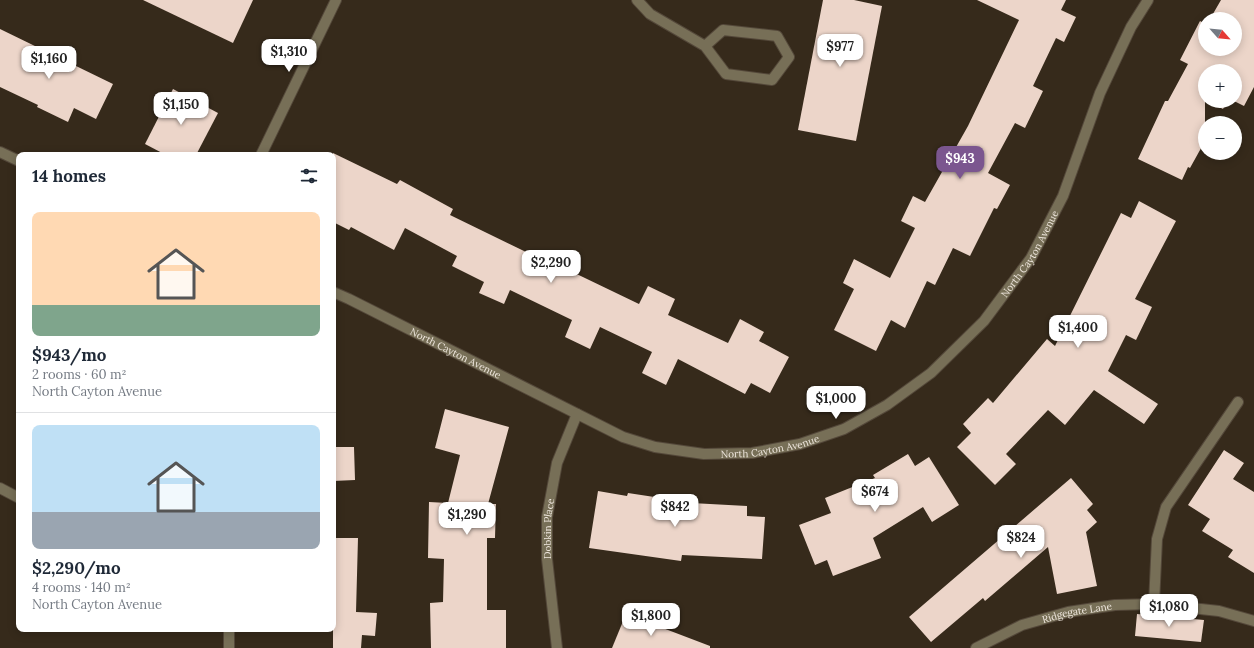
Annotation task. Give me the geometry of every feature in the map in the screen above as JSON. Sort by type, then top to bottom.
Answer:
[{"type":"street","points":[[263,152],[336,0]]},
{"type":"street","points":[[637,0],[650,14],[705,46],[726,74],[772,80],[789,57],[777,36],[723,30],[705,46]]},
{"type":"street","name":"North Cayton Avenue","points":[[336,293],[576,414],[623,436],[655,447],[704,454],[752,453],[800,444],[844,429],[887,405],[931,372],[984,321],[1031,258],[1063,196],[1100,93],[1131,27],[1148,0]]},
{"type":"street","points":[[0,152],[16,160]]},
{"type":"street","points":[[1154,604],[1156,539],[1166,507],[1238,402]]},
{"type":"street","name":"Dobkin Place","points":[[557,648],[547,559],[547,517],[557,463],[576,414]]},
{"type":"street","points":[[0,488],[16,496]]},
{"type":"street","name":"Ridgegate Lane","points":[[976,648],[1022,626],[1068,612],[1115,605],[1154,604],[1219,611],[1254,621]]},
{"type":"street","points":[[229,632],[229,648]]},
{"type":"building","points":[[143,0],[253,0],[233,43]]},
{"type":"building","points":[[823,0],[854,0],[882,6],[856,141],[798,130]]},
{"type":"building","points":[[977,0],[1066,0],[1061,10],[1076,17],[1064,42],[1056,38],[1033,86],[1043,91],[1025,128],[1015,123],[988,173],[1010,185],[997,209],[994,208],[970,256],[953,248],[935,285],[927,281],[905,328],[891,320],[876,351],[834,330],[854,289],[843,283],[854,259],[890,278],[915,228],[901,221],[913,196],[925,202],[968,126],[1019,20]]},
{"type":"building","points":[[1221,0],[1254,0],[1254,87],[1244,106],[1242,105],[1242,64],[1198,64],[1198,108],[1205,108],[1205,116],[1198,116],[1198,154],[1190,168],[1188,167],[1182,180],[1138,159],[1165,101],[1168,101],[1188,64],[1180,60],[1198,25],[1198,56],[1242,56],[1242,12],[1214,12]]},
{"type":"building","points":[[0,29],[113,84],[96,119],[74,108],[68,122],[37,107],[38,105],[0,87]]},
{"type":"building","points":[[173,89],[218,113],[198,152],[160,152],[145,144]]},
{"type":"building","points":[[336,154],[397,184],[400,180],[453,209],[450,215],[559,268],[560,266],[639,304],[648,286],[675,299],[668,315],[728,343],[740,319],[764,332],[759,341],[789,357],[770,393],[751,383],[745,394],[678,359],[666,385],[642,373],[652,352],[600,327],[590,349],[565,337],[572,320],[510,290],[504,304],[479,293],[484,282],[452,266],[457,256],[405,228],[394,250],[351,227],[349,230],[336,224]]},
{"type":"building","points":[[1139,201],[1176,221],[1135,299],[1152,307],[1136,340],[1126,335],[1108,371],[1158,404],[1144,424],[1094,390],[1065,425],[1048,410],[1006,454],[1016,464],[995,485],[957,447],[971,433],[963,424],[988,398],[993,403],[1047,339],[1055,346],[1121,213],[1131,218]]},
{"type":"building","points":[[445,409],[509,427],[488,504],[496,504],[495,538],[487,538],[487,610],[506,610],[506,648],[431,648],[430,603],[443,602],[444,559],[428,558],[429,502],[448,503],[460,455],[435,448]]},
{"type":"building","points":[[336,447],[354,447],[355,480],[336,481]]},
{"type":"building","points":[[1224,450],[1244,463],[1233,479],[1254,492],[1254,573],[1228,557],[1233,550],[1202,531],[1210,519],[1188,505]]},
{"type":"building","points":[[908,454],[915,466],[929,457],[959,505],[932,522],[923,507],[873,538],[881,558],[833,576],[827,560],[815,565],[799,525],[831,513],[825,498],[875,478],[873,475]]},
{"type":"building","points":[[1071,478],[1093,504],[1087,510],[1097,522],[1086,532],[1097,586],[1057,594],[1048,547],[985,601],[983,598],[931,642],[909,617]]},
{"type":"building","points":[[598,491],[627,496],[628,493],[674,500],[673,502],[747,506],[747,516],[765,517],[762,559],[682,555],[681,561],[589,548]]},
{"type":"building","points":[[336,538],[358,538],[356,612],[377,613],[375,636],[362,635],[361,648],[333,648],[333,632],[336,632]]},
{"type":"building","points":[[626,614],[710,646],[710,648],[612,648]]},
{"type":"building","points":[[1137,614],[1204,620],[1201,642],[1135,636]]}]
